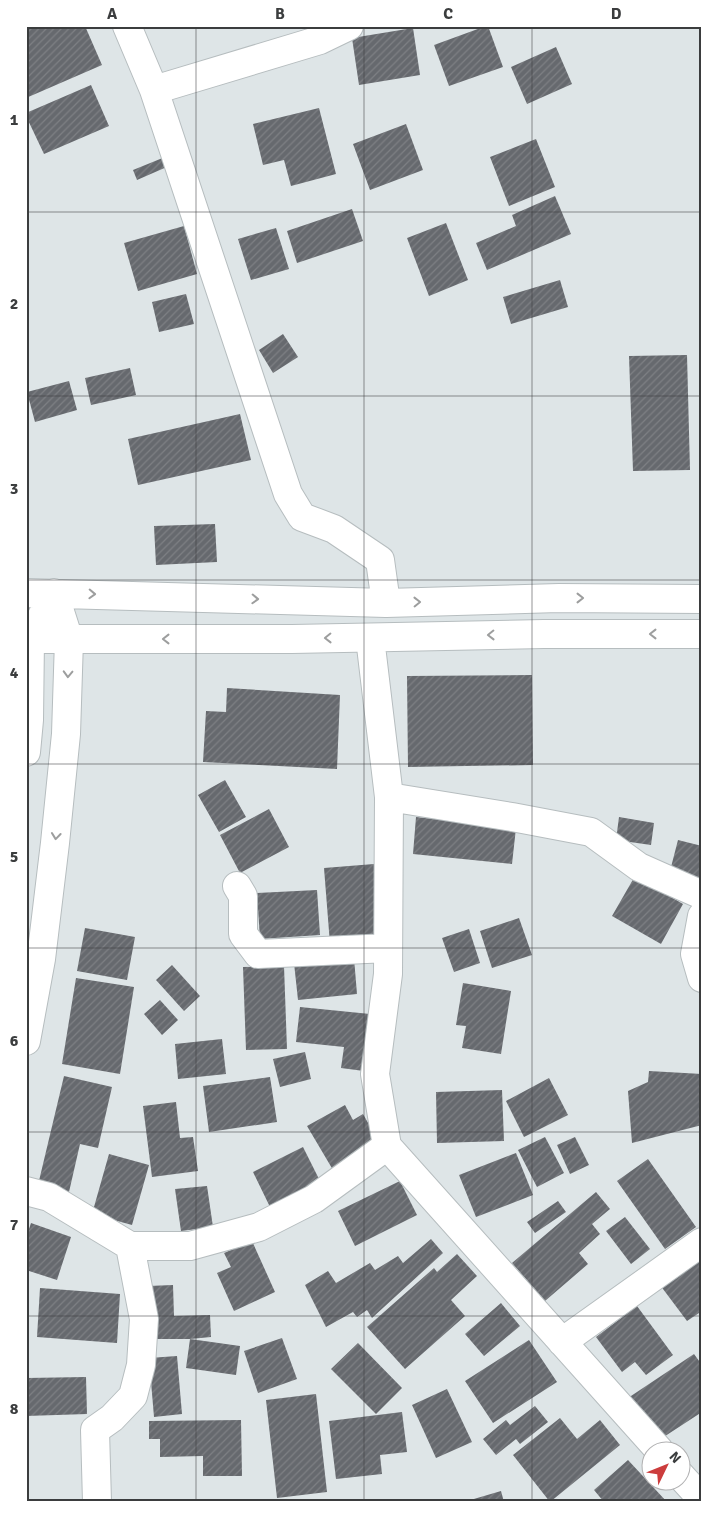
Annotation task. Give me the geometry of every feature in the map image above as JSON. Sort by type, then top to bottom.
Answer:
[{"type":"street","points":[[127,26],[154,90],[288,494],[302,517],[334,529],[380,560],[386,603]]},
{"type":"street","points":[[154,90],[320,40],[349,26]]},
{"type":"street","points":[[26,752],[29,720],[28,639],[54,593]]},
{"type":"street","points":[[26,1041],[41,959],[66,734],[69,640],[54,593]]},
{"type":"street","points":[[26,594],[54,593],[386,603],[559,598],[702,599]]},
{"type":"street","points":[[28,639],[370,638],[544,634],[702,634]]},
{"type":"street","points":[[370,638],[390,797],[388,974],[374,1074],[388,1146],[650,1440]]},
{"type":"street","points":[[390,797],[591,832],[639,867],[702,895]]},
{"type":"street","points":[[237,886],[243,896],[243,934],[258,954],[388,948]]},
{"type":"street","points":[[702,916],[695,954],[702,978]]},
{"type":"street","points":[[26,1191],[49,1197],[130,1246],[190,1246],[259,1227],[314,1199],[388,1146]]},
{"type":"street","points":[[562,1342],[702,1242]]},
{"type":"street","points":[[97,1502],[95,1430],[112,1418],[133,1396],[140,1366],[144,1319],[130,1246]]},
{"type":"street","points":[[690,1486],[702,1499]]},
{"type":"building","points":[[26,26],[85,26],[102,65],[26,98]]},
{"type":"building","points":[[488,26],[503,67],[449,86],[434,45]]},
{"type":"building","points":[[413,28],[420,75],[359,85],[352,38]]},
{"type":"building","points":[[556,47],[572,84],[527,104],[511,67]]},
{"type":"building","points":[[91,85],[109,126],[44,154],[26,113]]},
{"type":"building","points":[[319,108],[336,174],[291,186],[284,160],[263,165],[253,124]]},
{"type":"building","points":[[406,124],[423,170],[370,190],[353,144]]},
{"type":"building","points":[[536,139],[555,187],[509,206],[490,157]]},
{"type":"building","points":[[165,157],[169,166],[137,180],[133,170]]},
{"type":"building","points":[[555,196],[571,234],[487,270],[476,243],[516,226],[512,215]]},
{"type":"building","points":[[352,209],[363,241],[297,263],[287,231]]},
{"type":"building","points":[[446,223],[468,280],[429,296],[407,238]]},
{"type":"building","points":[[184,226],[197,274],[138,291],[124,243]]},
{"type":"building","points":[[276,228],[289,269],[251,280],[238,239]]},
{"type":"building","points":[[560,280],[568,307],[511,324],[503,297]]},
{"type":"building","points":[[186,294],[194,324],[159,332],[152,302]]},
{"type":"building","points":[[283,334],[298,357],[273,373],[259,350]]},
{"type":"building","points":[[687,355],[690,470],[633,471],[629,356]]},
{"type":"building","points":[[130,368],[136,395],[91,405],[85,378]]},
{"type":"building","points":[[69,381],[77,410],[35,422],[27,392]]},
{"type":"building","points":[[240,414],[251,460],[138,485],[128,439]]},
{"type":"building","points":[[215,524],[217,562],[156,565],[154,526]]},
{"type":"building","points":[[532,675],[533,765],[408,767],[407,676]]},
{"type":"building","points":[[227,688],[340,695],[337,769],[203,762],[206,711],[226,712]]},
{"type":"building","points":[[225,780],[246,817],[219,832],[198,795]]},
{"type":"building","points":[[269,809],[289,847],[240,873],[220,835]]},
{"type":"building","points":[[416,817],[516,828],[512,864],[413,854]]},
{"type":"building","points":[[619,817],[654,823],[651,845],[616,840]]},
{"type":"building","points":[[678,840],[702,846],[701,879],[670,871]]},
{"type":"building","points":[[374,864],[380,940],[330,944],[324,868]]},
{"type":"building","points":[[635,876],[683,904],[661,944],[612,916]]},
{"type":"building","points":[[317,890],[320,935],[260,939],[257,893]]},
{"type":"building","points":[[519,918],[532,955],[492,968],[480,931]]},
{"type":"building","points":[[85,928],[135,937],[127,980],[77,971]]},
{"type":"building","points":[[469,929],[480,963],[454,972],[442,938]]},
{"type":"building","points":[[354,958],[357,994],[298,1000],[294,963]]},
{"type":"building","points":[[172,965],[200,996],[184,1011],[156,980]]},
{"type":"building","points":[[284,966],[287,1049],[246,1050],[243,967]]},
{"type":"building","points":[[76,978],[134,987],[120,1074],[62,1064]]},
{"type":"building","points":[[463,983],[511,991],[501,1054],[462,1048],[466,1026],[456,1025]]},
{"type":"building","points":[[160,1000],[178,1020],[162,1035],[144,1014]]},
{"type":"building","points":[[300,1007],[370,1014],[364,1071],[341,1068],[344,1047],[296,1042]]},
{"type":"building","points":[[222,1039],[226,1074],[178,1079],[175,1044]]},
{"type":"building","points":[[305,1052],[311,1079],[280,1087],[273,1059]]},
{"type":"building","points":[[649,1071],[702,1074],[702,1125],[632,1143],[628,1091],[648,1082]]},
{"type":"building","points":[[64,1076],[112,1087],[98,1148],[80,1144],[69,1192],[38,1185]]},
{"type":"building","points":[[270,1077],[277,1122],[209,1132],[203,1086]]},
{"type":"building","points":[[549,1078],[568,1115],[524,1137],[506,1101]]},
{"type":"building","points":[[502,1090],[504,1141],[437,1143],[436,1092]]},
{"type":"building","points":[[176,1102],[180,1138],[193,1137],[198,1171],[152,1177],[143,1106]]},
{"type":"building","points":[[345,1105],[353,1120],[363,1114],[380,1144],[333,1170],[307,1126]]},
{"type":"building","points":[[545,1137],[564,1173],[537,1187],[518,1150]]},
{"type":"building","points":[[575,1137],[589,1165],[570,1174],[557,1145]]},
{"type":"building","points":[[303,1147],[321,1183],[270,1207],[253,1172]]},
{"type":"building","points":[[516,1153],[533,1195],[476,1217],[459,1175]]},
{"type":"building","points":[[109,1154],[149,1165],[132,1225],[92,1214]]},
{"type":"building","points":[[648,1159],[696,1227],[665,1249],[617,1181]]},
{"type":"building","points":[[400,1181],[417,1215],[355,1246],[338,1211]]},
{"type":"building","points":[[207,1186],[213,1227],[181,1231],[175,1189]]},
{"type":"building","points":[[596,1192],[610,1209],[592,1224],[600,1234],[579,1253],[588,1264],[545,1301],[512,1263]]},
{"type":"building","points":[[558,1201],[566,1212],[535,1233],[527,1222]]},
{"type":"building","points":[[625,1217],[650,1249],[631,1264],[606,1231]]},
{"type":"building","points":[[31,1223],[71,1237],[57,1280],[26,1270],[26,1238]]},
{"type":"building","points":[[431,1239],[443,1253],[372,1318],[367,1310],[357,1317],[353,1312],[326,1327],[305,1285],[328,1271],[336,1283],[370,1263],[375,1270],[398,1256],[403,1263]]},
{"type":"building","points":[[252,1241],[275,1292],[234,1311],[217,1273],[231,1267],[224,1253]]},
{"type":"building","points":[[457,1254],[477,1276],[451,1300],[465,1316],[405,1369],[367,1327],[434,1268],[437,1272]]},
{"type":"building","points":[[702,1255],[702,1311],[687,1321],[660,1285]]},
{"type":"building","points":[[173,1285],[174,1316],[210,1315],[211,1337],[150,1339],[148,1286]]},
{"type":"building","points":[[40,1288],[120,1294],[117,1343],[37,1337]]},
{"type":"building","points":[[501,1303],[520,1326],[484,1356],[465,1334]]},
{"type":"building","points":[[637,1306],[673,1355],[646,1375],[635,1362],[622,1372],[596,1337]]},
{"type":"building","points":[[282,1338],[297,1379],[258,1393],[244,1351]]},
{"type":"building","points":[[190,1339],[240,1346],[236,1375],[186,1368]]},
{"type":"building","points":[[529,1340],[557,1382],[493,1423],[465,1381]]},
{"type":"building","points":[[358,1343],[402,1388],[376,1414],[331,1369]]},
{"type":"building","points":[[694,1354],[702,1365],[702,1412],[659,1440],[655,1440],[628,1398]]},
{"type":"building","points":[[177,1356],[182,1414],[154,1417],[149,1358]]},
{"type":"building","points":[[86,1377],[87,1414],[26,1416],[26,1378]]},
{"type":"building","points":[[447,1389],[472,1442],[436,1458],[412,1405]]},
{"type":"building","points":[[316,1394],[327,1492],[277,1498],[266,1400]]},
{"type":"building","points":[[535,1406],[548,1422],[520,1444],[516,1439],[496,1455],[483,1439],[506,1420],[510,1425]]},
{"type":"building","points":[[402,1412],[407,1452],[380,1455],[382,1474],[336,1479],[329,1421]]},
{"type":"building","points":[[560,1418],[577,1439],[600,1420],[620,1445],[550,1502],[513,1455]]},
{"type":"building","points":[[241,1420],[242,1476],[203,1476],[203,1456],[160,1457],[160,1439],[149,1439],[149,1421]]},
{"type":"building","points":[[628,1460],[640,1473],[640,1490],[656,1490],[667,1502],[604,1502],[594,1490]]},
{"type":"building","points":[[501,1491],[504,1502],[467,1502],[467,1501]]}]
